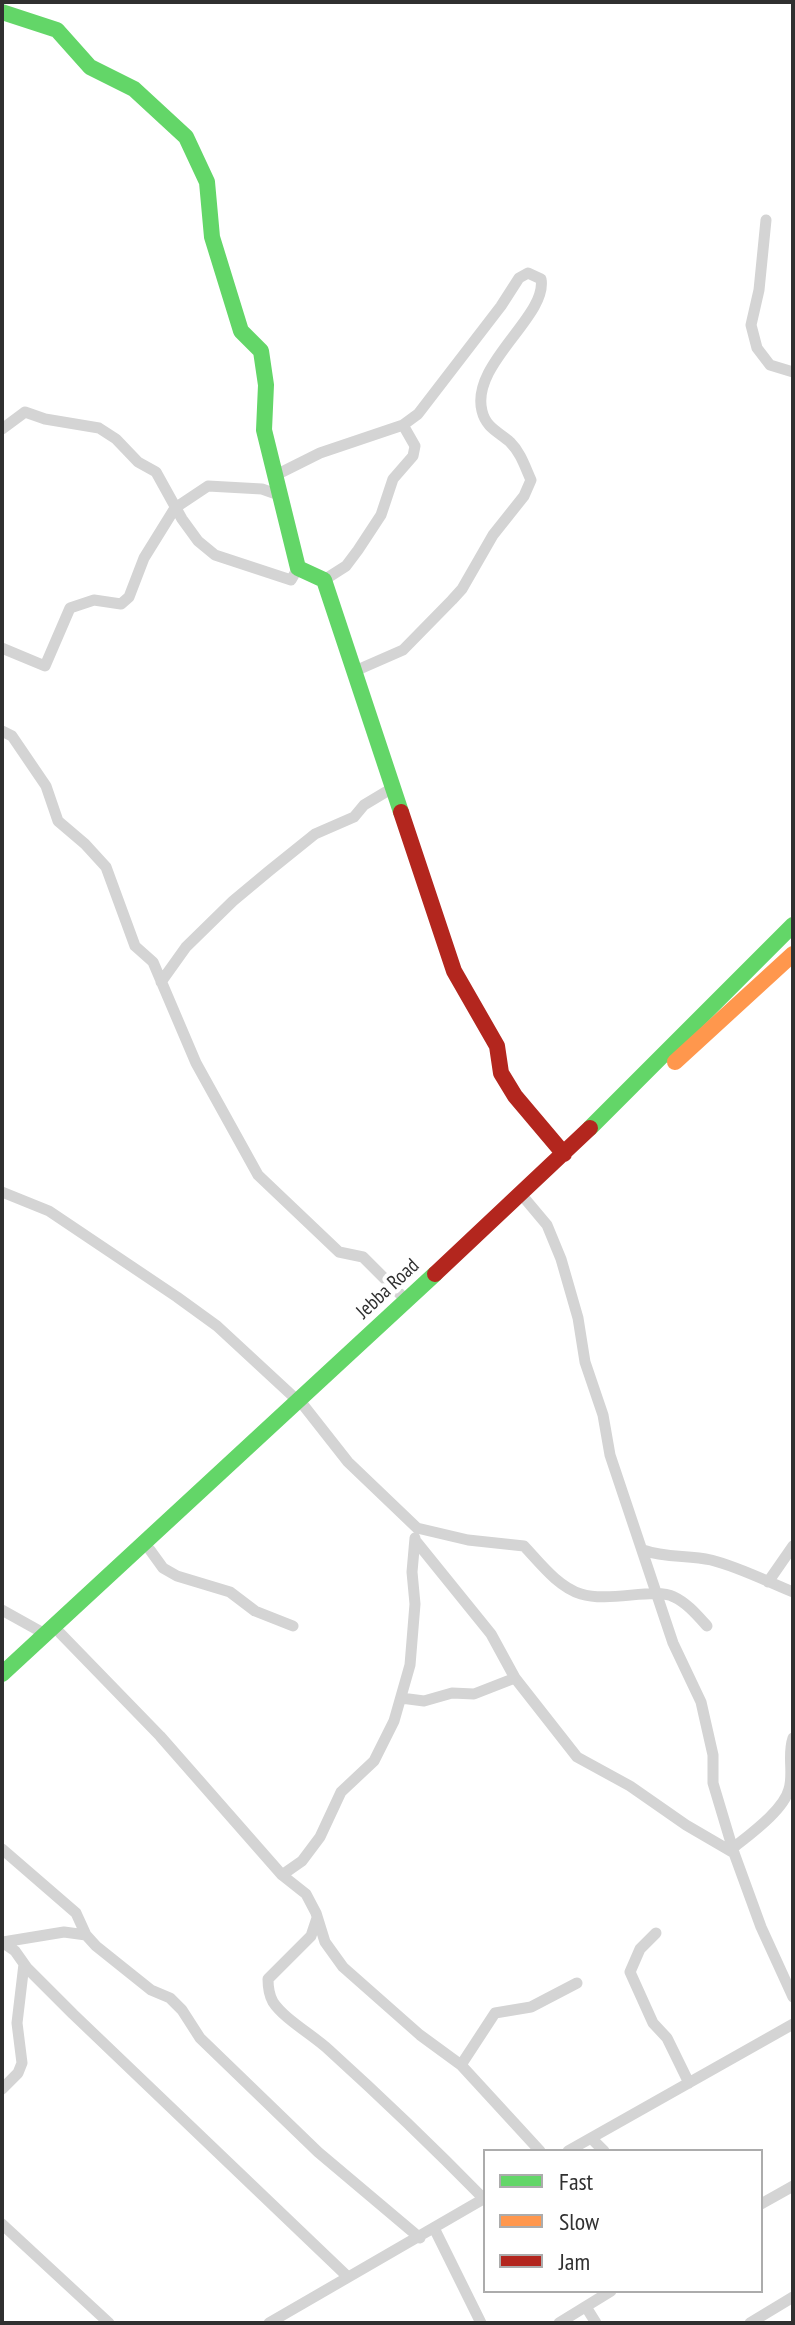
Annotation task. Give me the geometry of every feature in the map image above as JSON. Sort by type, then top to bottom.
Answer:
[{"type":"main road","points":[[2,12],[57,30],[90,67],[134,89],[186,137],[207,182],[212,237],[241,331],[261,351],[266,385],[264,430],[298,568],[324,580],[454,971],[497,1046],[501,1073],[515,1096],[564,1154]]},
{"type":"main road","name":"Jebba Road","points":[[2,1688],[52,1633],[526,1200],[630,1098],[793,925]]},
{"type":"main road","name":"Jebba Road","points":[[2,1674],[150,1550],[406,1300],[564,1154],[793,954]]},
{"type":"street","points":[[766,220],[759,290],[751,325],[757,348],[770,365],[793,372]]},
{"type":"street","points":[[274,476],[320,453],[403,425],[418,414],[519,278],[528,273],[541,279],[543,287],[538,300],[502,351],[482,393],[481,410],[487,423],[515,448],[531,480],[524,496],[493,535],[462,589],[452,600],[403,650],[355,671]]},
{"type":"street","points":[[2,429],[25,412],[45,419],[99,428],[116,439],[138,462],[149,465],[156,472],[175,508],[198,541],[215,555],[291,580],[298,568]]},
{"type":"street","points":[[324,580],[346,566],[381,515],[393,479],[413,456],[415,446],[403,425]]},
{"type":"street","points":[[2,648],[45,666],[70,608],[94,600],[121,604],[129,597],[144,558],[175,508],[208,486],[262,489],[279,495]]},
{"type":"street","points":[[2,731],[12,736],[46,786],[58,821],[106,867],[135,946],[153,962],[196,1063],[258,1175],[339,1252],[363,1257],[406,1300]]},
{"type":"street","points":[[161,982],[186,947],[233,901],[315,834],[354,817],[364,805],[394,787]]},
{"type":"street","points":[[2,1192],[49,1211],[217,1326],[301,1403],[348,1462],[416,1534],[491,1634],[515,1678],[577,1757],[630,1786],[686,1825],[733,1851]]},
{"type":"street","points":[[526,1200],[547,1225],[561,1259],[578,1318],[585,1362],[603,1415],[610,1455],[673,1643],[701,1702],[713,1755],[713,1783],[733,1851],[761,1927],[793,1997]]},
{"type":"street","points":[[416,1534],[524,1546],[550,1575],[579,1593],[606,1599],[658,1593],[677,1598],[707,1626]]},
{"type":"street","points":[[282,1875],[302,1861],[320,1837],[341,1792],[374,1761],[394,1721],[410,1665],[416,1534]]},
{"type":"street","points":[[768,1582],[793,1546]]},
{"type":"street","points":[[150,1550],[163,1568],[177,1576],[230,1592],[255,1611],[293,1626]]},
{"type":"street","points":[[643,1550],[659,1556],[711,1560],[793,1592]]},
{"type":"street","points":[[2,1610],[52,1633],[160,1736],[282,1875],[306,1894],[325,1942],[343,1967],[420,2035],[461,2065],[538,2149]]},
{"type":"street","points":[[401,1698],[424,1701],[452,1693],[474,1694],[515,1678]]},
{"type":"street","points":[[733,1851],[765,1823],[789,1790],[789,1749],[793,1738]]},
{"type":"street","points":[[2,1849],[76,1913],[86,1935],[96,1946],[151,1990],[170,1998],[200,2038],[318,2152],[420,2238]]},
{"type":"street","points":[[317,1918],[311,1936],[268,1979],[274,2004],[294,2023],[309,2031],[371,2088],[483,2197]]},
{"type":"street","points":[[2,1942],[64,1932],[86,1935]]},
{"type":"street","points":[[656,1933],[640,1949],[630,1972],[653,2023],[667,2038],[689,2083]]},
{"type":"street","points":[[2,1942],[15,1951],[73,2014],[348,2277]]},
{"type":"street","points":[[2,2089],[18,2073],[22,2063],[17,2023],[24,1964]]},
{"type":"street","points":[[461,2065],[495,2013],[531,2007],[577,1983]]},
{"type":"street","points":[[572,2149],[793,2024]]},
{"type":"street","points":[[592,2139],[602,2149]]},
{"type":"street","points":[[763,2203],[793,2186]]},
{"type":"street","points":[[269,2323],[483,2200]]},
{"type":"street","points":[[2,2224],[109,2323]]},
{"type":"street","points":[[435,2230],[481,2323]]},
{"type":"street","points":[[559,2323],[608,2293]]},
{"type":"street","points":[[750,2323],[793,2297]]},
{"type":"street","points":[[586,2307],[596,2323]]},
{"type":"traffic: fast","points":[[2,12],[57,30],[90,67],[134,89],[186,137],[207,182],[212,237],[241,331],[261,351],[266,385],[264,430],[298,568],[324,580],[401,812]]},
{"type":"traffic: fast","points":[[590,1128],[793,925]]},
{"type":"traffic: fast","points":[[2,1674],[435,1274]]},
{"type":"traffic: slow","points":[[675,1062],[793,954]]},
{"type":"traffic: jam","points":[[401,812],[454,971],[497,1046],[501,1073],[515,1096],[564,1154]]},
{"type":"traffic: jam","points":[[435,1274],[590,1128]]}]
